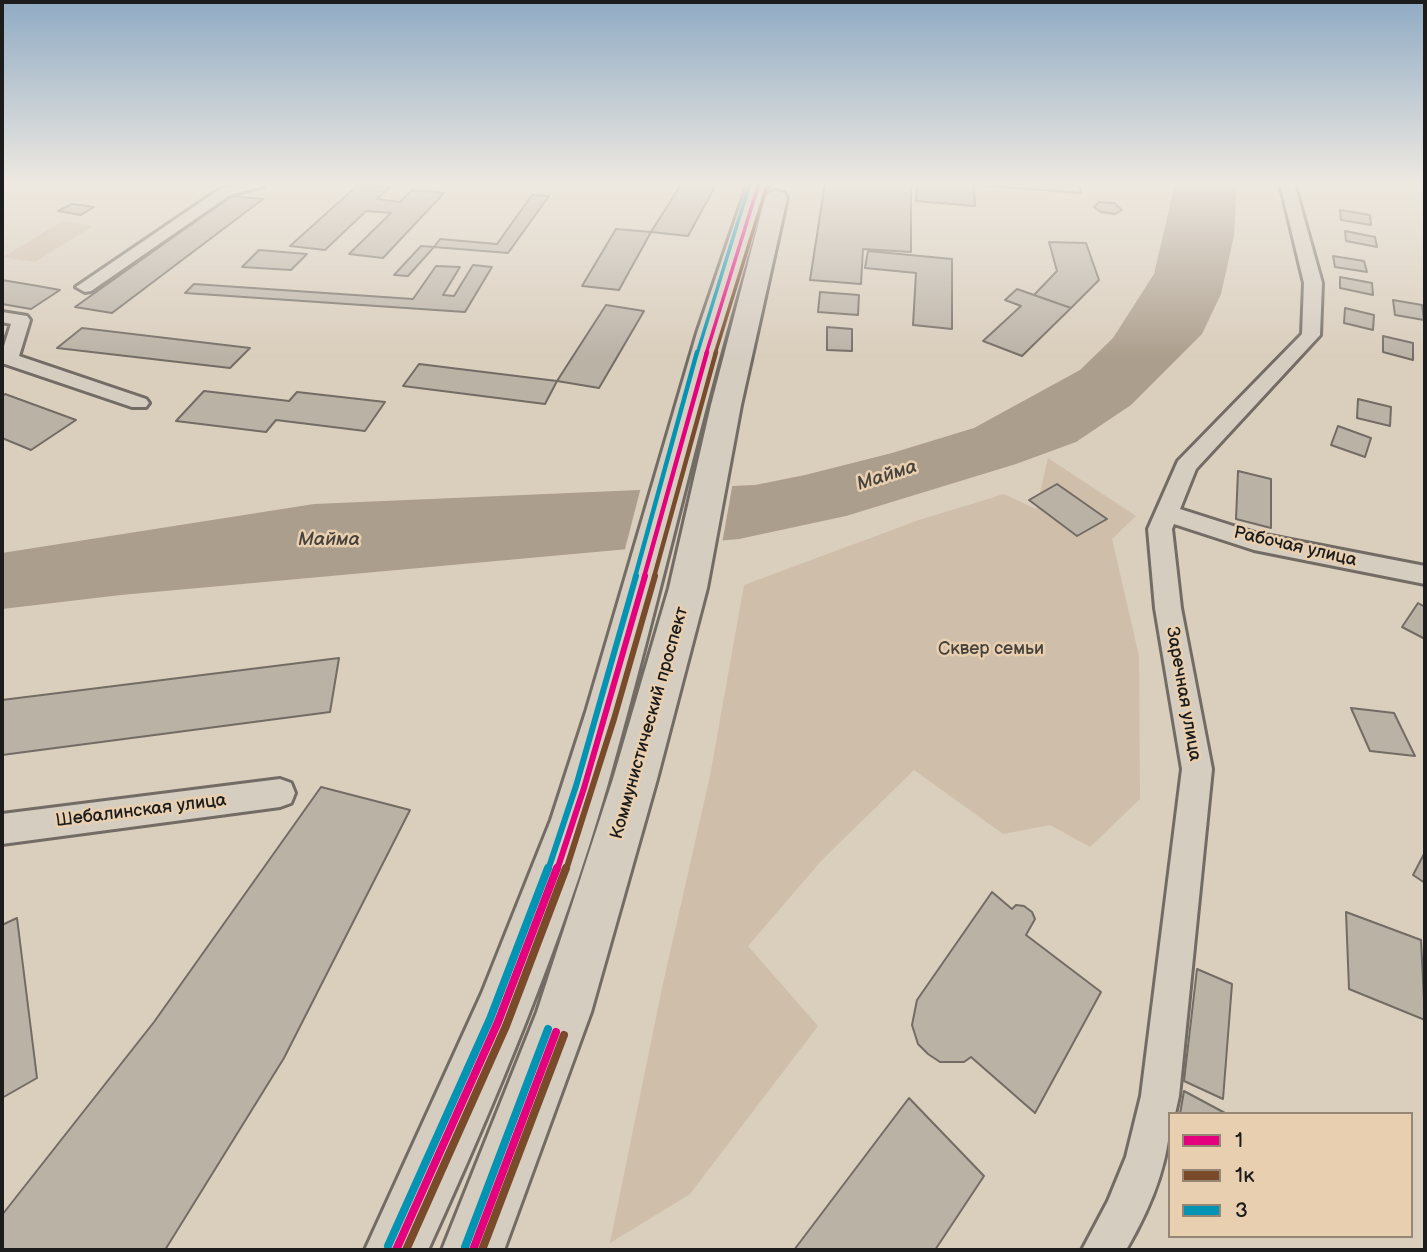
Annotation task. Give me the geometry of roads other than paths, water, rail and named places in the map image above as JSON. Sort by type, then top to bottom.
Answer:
[{"type":"main road","points":[[396,1250],[429,1183],[534,933],[583,788],[689,405],[739,241]]},
{"type":"main road","name":"Коммунистический проспект","points":[[473,1250],[564,1012],[635,779],[688,588],[726,405],[766,241]]},
{"type":"street","points":[[85,287],[152,241]]},
{"type":"street","name":"Заречная улица","points":[[1103,1250],[1123,1215],[1146,1157],[1160,1096],[1197,769],[1168,608],[1160,529],[1186,466],[1311,335],[1313,283],[1302,241]]},
{"type":"street","points":[[2,317],[21,320],[9,359],[139,403]]},
{"type":"street","name":"Рабочая улица","points":[[1166,513],[1254,541],[1425,575]]},
{"type":"street","name":"Шебалинская улица","points":[[2,829],[280,793]]},
{"type":"water","name":"Майма","points":[[1162,241],[1233,241],[1221,294],[1202,334],[1131,405],[1076,442],[1016,464],[846,516],[739,539],[121,595],[2,609],[2,553],[314,504],[755,485],[892,453],[974,428],[1080,370],[1113,338],[1154,274]]},
{"type":"park label","name":"Сквер семьи","points":[[991,649]]}]
